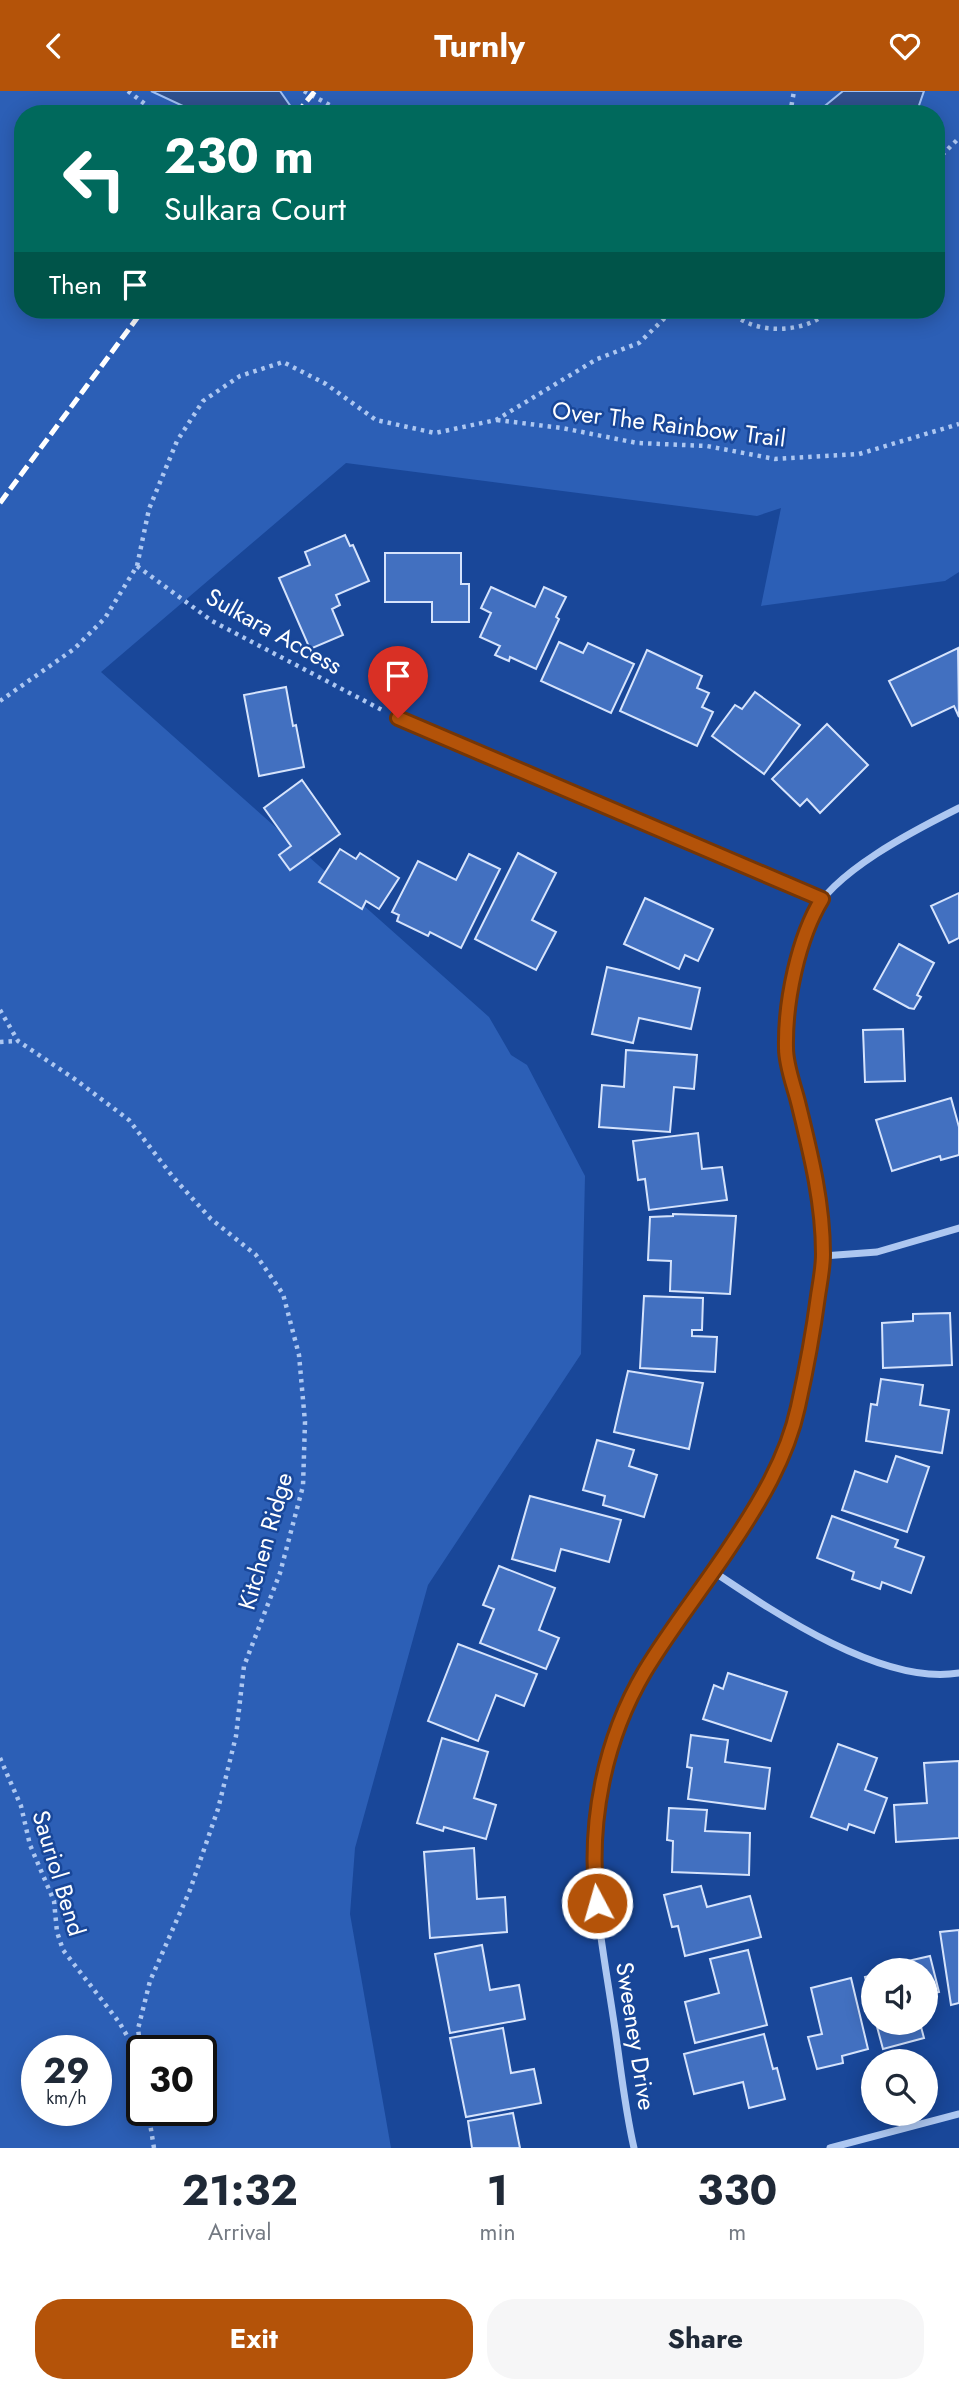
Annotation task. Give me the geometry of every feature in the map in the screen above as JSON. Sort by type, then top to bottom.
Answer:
[{"type":"street","points":[[398,718],[822,899]]},
{"type":"street","name":"Sweeney Drive","points":[[634,2148],[598,1922],[593,1864],[597,1809],[608,1757],[627,1705],[646,1669],[754,1511],[778,1467],[797,1411],[813,1332],[823,1256],[818,1184],[786,1050],[790,1003],[799,955],[810,918],[822,899],[845,877],[906,836],[959,808]]},
{"type":"street","points":[[823,1256],[877,1252],[959,1228]]},
{"type":"street","points":[[714,1572],[802,1627],[850,1652],[899,1669],[948,1675],[959,1673]]},
{"type":"street","points":[[830,2148],[959,2114]]},
{"type":"path","points":[[128,91],[146,105]]},
{"type":"path","points":[[303,91],[329,105]]},
{"type":"path","points":[[945,152],[959,138]]},
{"type":"path","points":[[0,701],[82,642],[105,618],[137,566],[149,509],[177,441],[203,401],[240,376],[283,362],[326,384],[376,419],[435,433],[496,420],[597,359],[639,343],[664,319]]},
{"type":"path","points":[[740,319],[746,323],[771,328],[803,326],[815,319]]},
{"type":"path","name":"Over The Rainbow Trail","points":[[496,420],[562,428],[637,443],[707,446],[775,459],[859,454],[959,424]]},
{"type":"path","name":"Sulkara Access","points":[[137,566],[212,621],[398,718]]},
{"type":"path","name":"Kitchen Ridge","points":[[0,1010],[18,1041],[129,1120],[173,1177],[211,1219],[256,1255],[284,1294],[299,1355],[305,1422],[303,1486],[279,1573],[244,1666],[236,1736],[218,1809],[190,1889],[150,1981],[139,2035]]},
{"type":"path","points":[[0,1042],[18,1041]]},
{"type":"path","name":"Sauriol Bend","points":[[0,1758],[21,1806],[30,1845],[54,1901],[57,1933],[63,1950],[127,2035]]},
{"type":"path","points":[[150,2126],[154,2148]]},
{"type":"shaded area","points":[[0,91],[959,91],[959,572],[945,581],[761,606],[781,508],[757,516],[346,463],[101,672],[489,1017],[511,1055],[527,1065],[585,1176],[581,1354],[428,1585],[355,1848],[350,1914],[391,2148],[0,2148]]},
{"type":"shaded area","points":[[151,91],[280,91],[290,105],[181,105]]},
{"type":"shaded area","points":[[843,91],[924,91],[919,105],[826,105]]},
{"type":"building","points":[[345,535],[350,546],[353,545],[369,581],[336,595],[340,605],[332,609],[343,635],[310,649],[279,578],[310,565],[305,552]]},
{"type":"building","points":[[385,553],[461,553],[461,584],[469,584],[469,622],[432,622],[432,602],[385,602]]},
{"type":"building","points":[[491,587],[535,607],[544,587],[566,597],[536,669],[510,657],[509,661],[495,655],[500,646],[480,637],[491,613],[481,608]]},
{"type":"building","points":[[559,642],[583,653],[588,643],[634,664],[611,713],[541,681]]},
{"type":"building","points":[[958,648],[959,717],[954,706],[912,726],[889,681]]},
{"type":"building","points":[[647,650],[702,676],[697,688],[709,693],[702,707],[713,712],[697,746],[620,711]]},
{"type":"building","points":[[286,687],[304,767],[259,776],[244,695]]},
{"type":"building","points":[[755,692],[800,725],[764,774],[712,736],[735,705],[742,709]]},
{"type":"building","points":[[827,724],[868,765],[820,813],[807,799],[800,806],[772,779]]},
{"type":"building","points":[[302,780],[340,834],[290,870],[279,855],[291,846],[264,808]]},
{"type":"building","points":[[340,849],[356,859],[360,853],[399,878],[379,909],[366,901],[362,909],[319,882]]},
{"type":"building","points":[[518,853],[556,873],[532,920],[556,932],[536,970],[475,939]]},
{"type":"building","points":[[469,854],[500,869],[461,948],[430,932],[428,936],[397,921],[399,915],[392,912],[418,861],[456,880]]},
{"type":"building","points":[[959,893],[959,938],[949,943],[931,906]]},
{"type":"building","points":[[645,898],[713,929],[698,961],[685,955],[679,969],[624,944]]},
{"type":"building","points":[[899,944],[934,963],[917,995],[921,997],[914,1009],[874,989]]},
{"type":"building","points":[[607,967],[700,988],[691,1029],[639,1018],[633,1043],[592,1034]]},
{"type":"building","points":[[903,1029],[905,1081],[865,1082],[863,1030]]},
{"type":"building","points":[[626,1050],[697,1055],[694,1089],[674,1087],[670,1132],[599,1127],[602,1085],[624,1087]]},
{"type":"building","points":[[951,1098],[959,1127],[959,1155],[941,1160],[940,1156],[892,1171],[876,1120]]},
{"type":"building","points":[[698,1133],[702,1169],[722,1167],[727,1200],[649,1210],[645,1179],[638,1180],[633,1141]]},
{"type":"building","points":[[673,1214],[736,1216],[730,1294],[670,1291],[671,1261],[648,1260],[650,1217]]},
{"type":"building","points":[[644,1296],[703,1298],[702,1330],[692,1330],[692,1336],[717,1337],[715,1372],[640,1368]]},
{"type":"building","points":[[950,1313],[952,1365],[883,1368],[882,1323],[913,1321],[913,1314]]},
{"type":"building","points":[[628,1371],[703,1383],[689,1449],[614,1432]]},
{"type":"building","points":[[881,1379],[923,1385],[920,1405],[949,1410],[942,1453],[866,1441],[871,1404],[877,1405]]},
{"type":"building","points":[[597,1440],[634,1450],[629,1466],[657,1475],[644,1517],[603,1505],[605,1496],[583,1490]]},
{"type":"building","points":[[896,1456],[929,1467],[907,1532],[842,1510],[855,1471],[887,1482]]},
{"type":"building","points":[[530,1496],[621,1520],[609,1562],[561,1549],[555,1571],[512,1559]]},
{"type":"building","points":[[832,1516],[898,1540],[895,1547],[924,1557],[911,1593],[882,1582],[880,1589],[852,1579],[854,1572],[817,1558]]},
{"type":"building","points":[[499,1566],[555,1588],[539,1630],[559,1638],[546,1669],[480,1643],[494,1609],[483,1605]]},
{"type":"building","points":[[458,1644],[537,1674],[524,1706],[496,1695],[478,1741],[428,1721]]},
{"type":"building","points":[[728,1673],[787,1692],[771,1741],[703,1719],[714,1685],[723,1689]]},
{"type":"building","points":[[691,1735],[728,1740],[725,1762],[770,1768],[765,1809],[688,1799],[692,1768],[687,1767]]},
{"type":"building","points":[[442,1738],[488,1752],[474,1798],[496,1805],[486,1839],[444,1827],[443,1831],[417,1823]]},
{"type":"building","points":[[838,1744],[877,1758],[865,1790],[887,1798],[874,1833],[849,1824],[847,1830],[811,1817]]},
{"type":"building","points":[[959,1761],[959,1838],[896,1842],[894,1805],[927,1803],[924,1763]]},
{"type":"building","points":[[669,1808],[707,1810],[705,1831],[750,1833],[749,1875],[672,1872],[673,1841],[667,1840]]},
{"type":"building","points":[[474,1848],[477,1899],[505,1897],[507,1932],[430,1938],[424,1852]]},
{"type":"building","points":[[701,1886],[707,1907],[750,1896],[761,1937],[685,1956],[678,1926],[672,1927],[664,1895]]},
{"type":"building","points":[[959,1930],[959,2003],[951,2005],[940,1932]]},
{"type":"building","points":[[482,1945],[490,1990],[519,1985],[525,2019],[450,2033],[435,1954]]},
{"type":"building","points":[[748,1950],[767,2025],[695,2043],[685,2002],[719,1993],[710,1959]]},
{"type":"building","points":[[851,1978],[861,2020],[861,2035],[865,2035],[868,2049],[842,2056],[843,2063],[817,2069],[808,2037],[822,2034],[811,1988]]},
{"type":"building","points":[[503,2028],[511,2073],[534,2069],[541,2103],[466,2117],[450,2038]]},
{"type":"building","points":[[764,2034],[773,2069],[777,2068],[785,2099],[749,2108],[743,2082],[694,2094],[684,2054]]},
{"type":"building","points":[[879,2035],[923,2035],[924,2038],[883,2049]]},
{"type":"building","points":[[513,2113],[520,2148],[472,2148],[468,2121]]},
{"type":"railway","points":[[303,105],[315,91]]},
{"type":"railway","points":[[0,503],[136,319]]},
{"type":"route","points":[[398,718],[822,899],[810,918],[799,955],[790,1003],[786,1050],[818,1184],[823,1256],[813,1332],[797,1411],[778,1467],[754,1511],[646,1669],[627,1705],[608,1757],[597,1809],[593,1864],[597,1903]]}]
